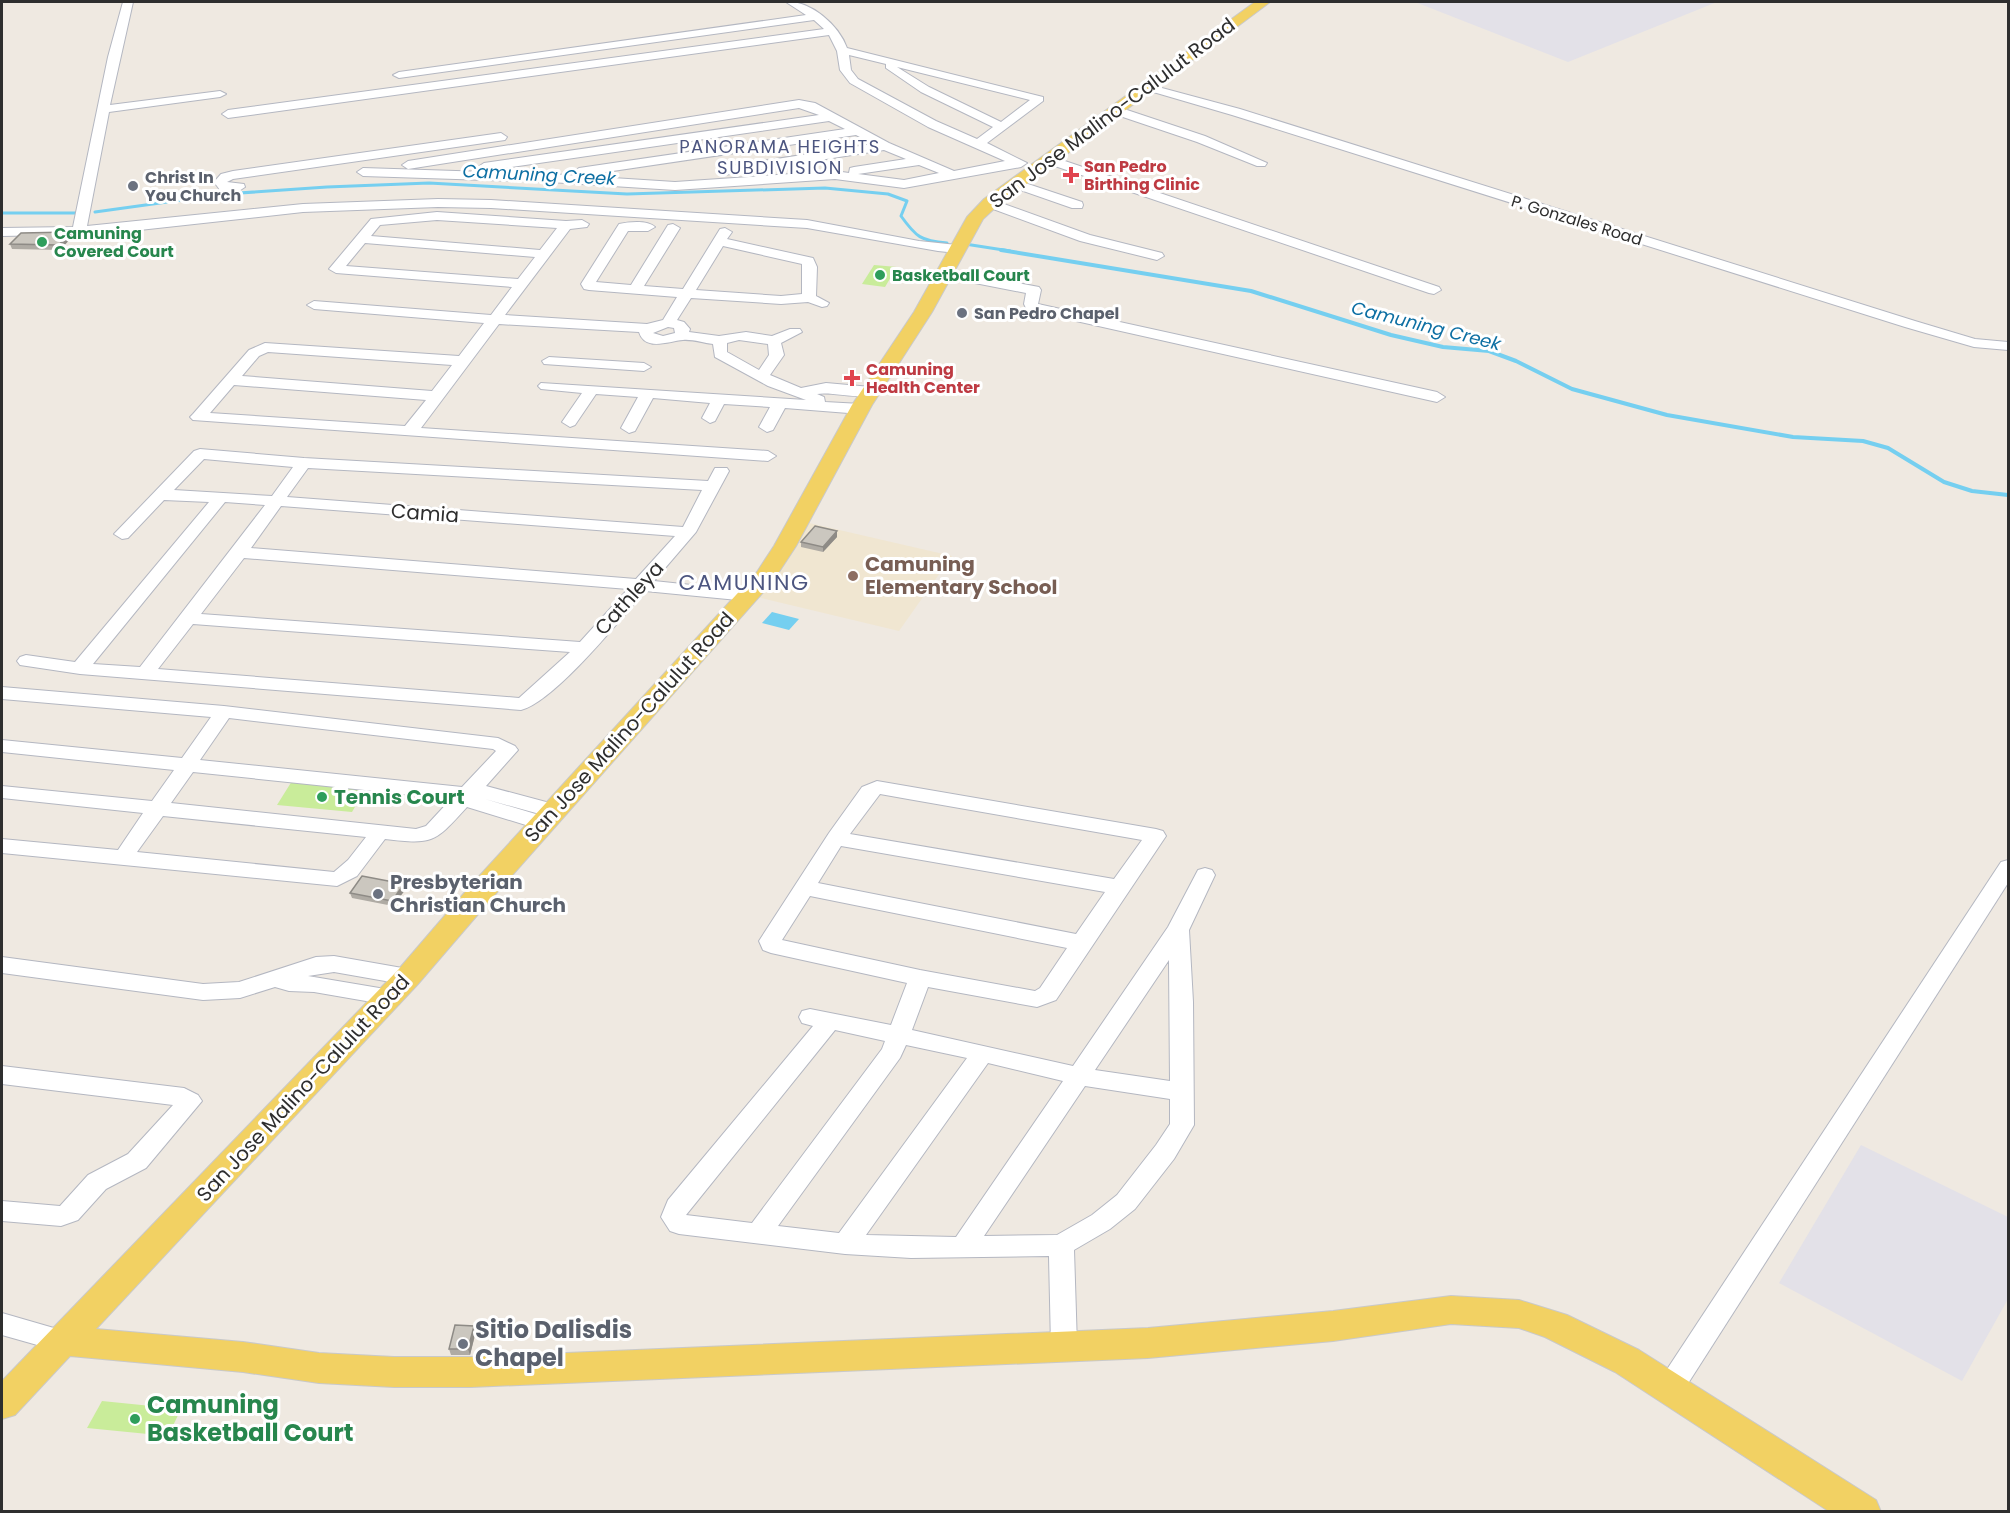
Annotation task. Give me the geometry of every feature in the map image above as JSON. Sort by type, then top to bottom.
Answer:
[{"type":"main road","name":"San Jose Malino-Calulut Road","points":[[2,1404],[408,977],[548,817],[748,596],[785,546],[865,402],[923,312],[976,217],[1030,169],[1263,2]]},
{"type":"main road","points":[[62,1341],[243,1357],[319,1368],[394,1372],[471,1372],[1191,1340],[1333,1326],[1451,1310],[1519,1314],[1555,1324],[1590,1340],[1670,1388],[1863,1512]]},
{"type":"street","points":[[79,231],[128,2]]},
{"type":"street","points":[[791,2],[825,23],[832,31],[843,50],[843,67],[854,81],[894,105],[1030,169],[1434,290]]},
{"type":"street","points":[[399,75],[814,17]]},
{"type":"street","points":[[228,114],[832,31]]},
{"type":"street","points":[[843,50],[1039,99],[978,144]]},
{"type":"street","points":[[888,61],[892,70],[900,75],[1003,127]]},
{"type":"street","points":[[428,72],[434,86]]},
{"type":"street","name":"P. Gonzales Road","points":[[1147,87],[1247,116],[1910,324],[1974,343],[2008,346]]},
{"type":"street","points":[[104,109],[220,94]]},
{"type":"street","points":[[919,161],[835,175],[711,184],[648,184],[550,178],[363,172],[799,104],[811,106],[885,146],[954,175]]},
{"type":"street","points":[[1115,110],[1201,139],[1261,163]]},
{"type":"street","points":[[239,187],[225,187],[220,182],[221,179],[233,175],[662,115],[672,117],[675,123]]},
{"type":"street","points":[[437,174],[831,117]]},
{"type":"street","points":[[550,178],[858,130]]},
{"type":"street","points":[[648,184],[885,146]]},
{"type":"street","points":[[835,175],[903,184],[954,175],[1030,169],[1077,205]]},
{"type":"street","points":[[2,232],[79,231],[303,208],[473,203],[829,226],[920,246],[957,249]]},
{"type":"street","points":[[990,203],[1085,238],[1158,256]]},
{"type":"street","points":[[522,284],[336,270],[378,221],[429,216],[566,225],[582,224]]},
{"type":"street","points":[[410,431],[566,225]]},
{"type":"street","points":[[633,225],[673,228],[725,235],[808,261],[815,301],[592,287],[588,284],[624,227],[633,225]]},
{"type":"street","points":[[635,289],[673,228]]},
{"type":"street","points":[[668,323],[725,235]]},
{"type":"street","points":[[361,239],[545,254]]},
{"type":"street","points":[[944,273],[1034,290],[1032,307],[1437,397]]},
{"type":"street","points":[[314,305],[647,328],[668,323],[681,327],[681,335]]},
{"type":"street","points":[[647,328],[646,334],[658,340],[681,335],[720,341],[732,335],[745,335],[773,341],[795,332]]},
{"type":"street","points":[[636,381],[658,340]]},
{"type":"street","points":[[720,341],[720,354],[773,383],[813,399],[865,402]]},
{"type":"street","points":[[762,376],[777,355],[777,347],[773,341]]},
{"type":"street","points":[[461,361],[273,346],[258,349],[198,417],[768,456]]},
{"type":"street","points":[[549,361],[644,367]]},
{"type":"street","points":[[230,380],[436,396]]},
{"type":"street","points":[[546,386],[780,403],[865,402]]},
{"type":"street","points":[[570,422],[592,389]]},
{"type":"street","points":[[629,428],[648,393]]},
{"type":"street","points":[[710,418],[719,399]]},
{"type":"street","points":[[767,427],[780,403]]},
{"type":"street","points":[[122,534],[201,454],[304,463]]},
{"type":"street","points":[[26,661],[80,668],[146,672],[239,552],[273,502],[304,463]]},
{"type":"street","name":"Cathleya","points":[[146,672],[516,704],[530,700],[585,648],[688,532],[716,479],[304,463]]},
{"type":"street","name":"Camia","points":[[161,495],[221,497],[688,532]]},
{"type":"street","points":[[80,668],[221,497]]},
{"type":"street","points":[[239,552],[748,596]]},
{"type":"street","points":[[189,618],[585,648]]},
{"type":"street","points":[[2,693],[225,712],[498,744],[507,748],[505,754],[465,794],[433,831],[417,836],[2,792]]},
{"type":"street","points":[[123,858],[225,712]]},
{"type":"street","points":[[2,746],[465,794],[474,802],[510,805],[548,817]]},
{"type":"street","points":[[877,787],[1156,836],[1119,887],[1048,994],[1037,999],[920,978],[771,945],[770,941],[836,838],[869,792],[877,787]]},
{"type":"street","points":[[2,846],[337,879],[346,876],[354,868],[380,832]]},
{"type":"street","points":[[836,838],[1119,887]]},
{"type":"street","points":[[1670,1388],[2008,867]]},
{"type":"street","points":[[962,1248],[1178,930],[1205,875]]},
{"type":"street","points":[[805,888],[1081,943]]},
{"type":"street","points":[[1178,930],[1182,1002],[1182,1125],[1165,1152],[1126,1202],[1101,1222],[1061,1245],[911,1248],[845,1244],[679,1224],[673,1217],[677,1207],[819,1019],[983,1053],[1077,1076],[1181,1092]]},
{"type":"street","points":[[2,965],[203,992],[240,990],[316,965],[334,964],[408,977]]},
{"type":"street","points":[[347,990],[361,969]]},
{"type":"street","points":[[759,1232],[892,1052],[896,1036],[920,978]]},
{"type":"street","points":[[277,979],[289,983],[314,984],[389,997]]},
{"type":"street","points":[[845,1244],[983,1053]]},
{"type":"street","points":[[2,1075],[184,1098],[190,1101],[138,1161],[97,1182],[65,1216],[2,1211]]},
{"type":"street","points":[[1061,1245],[1064,1346]]},
{"type":"street","points":[[2,1324],[62,1341]]},
{"type":"shaded area","points":[[1415,2],[1717,2],[1568,62]]},
{"type":"shaded area","name":"Camuning Elementary School","points":[[809,523],[952,556],[899,631],[753,596]]},
{"type":"shaded area","points":[[1861,1145],[2008,1217],[2008,1299],[1962,1381],[1779,1283]]},
{"type":"green space","name":"Basketball Court","points":[[874,265],[897,267],[885,287],[862,284]]},
{"type":"green space","name":"Tennis Court","points":[[292,781],[366,788],[352,812],[277,805]]},
{"type":"green space","name":"Camuning Basketball Court","points":[[102,1401],[181,1409],[168,1436],[87,1428]]},
{"type":"water","points":[[772,612],[799,619],[789,630],[762,623]]},
{"type":"building","points":[[70,232],[59,245],[10,244],[21,233]]},
{"type":"building","points":[[815,526],[837,531],[823,547],[801,542]]},
{"type":"building","name":"Presbyterian Christian Church","points":[[362,876],[404,884],[392,901],[350,893]]},
{"type":"building","points":[[455,1325],[474,1326],[468,1349],[449,1349]]},
{"type":"waterway","name":"Camuning Creek","points":[[95,212],[225,194],[429,183],[627,194],[825,188],[888,194],[907,201],[901,216],[911,229],[925,239],[947,243]]},
{"type":"waterway","name":"Camuning Creek","points":[[2,213],[76,213]]},
{"type":"waterway","name":"Camuning Creek","points":[[965,244],[1010,251]]},
{"type":"waterway","name":"Camuning Creek","points":[[1001,250],[1251,291],[1391,335],[1443,347],[1489,351],[1516,361],[1572,389],[1667,415],[1793,437],[1863,441],[1888,448],[1944,482],[1972,491],[2008,495]]},
{"type":"place","name":"San Pedro Birthing Clinic","points":[[1071,175]]},
{"type":"place","name":"Christ In You Church","points":[[133,186]]},
{"type":"place","name":"Camuning Covered Court","points":[[42,242]]},
{"type":"place","name":"Basketball Court","points":[[880,275]]},
{"type":"place","name":"San Pedro Chapel","points":[[962,313]]},
{"type":"place","name":"Camuning Health Center","points":[[852,378]]},
{"type":"place","name":"Camuning Elementary School","points":[[853,576]]},
{"type":"place","name":"Tennis Court","points":[[322,797]]},
{"type":"place","name":"Presbyterian Christian Church","points":[[378,894]]},
{"type":"place","name":"Sitio Dalisdis Chapel","points":[[463,1344]]},
{"type":"place","name":"Camuning Basketball Court","points":[[135,1419]]},
{"type":"district","name":"PANORAMA HEIGHTS SUBDIVISION","points":[[780,157]]},
{"type":"district","name":"CAMUNING","points":[[744,582]]}]
